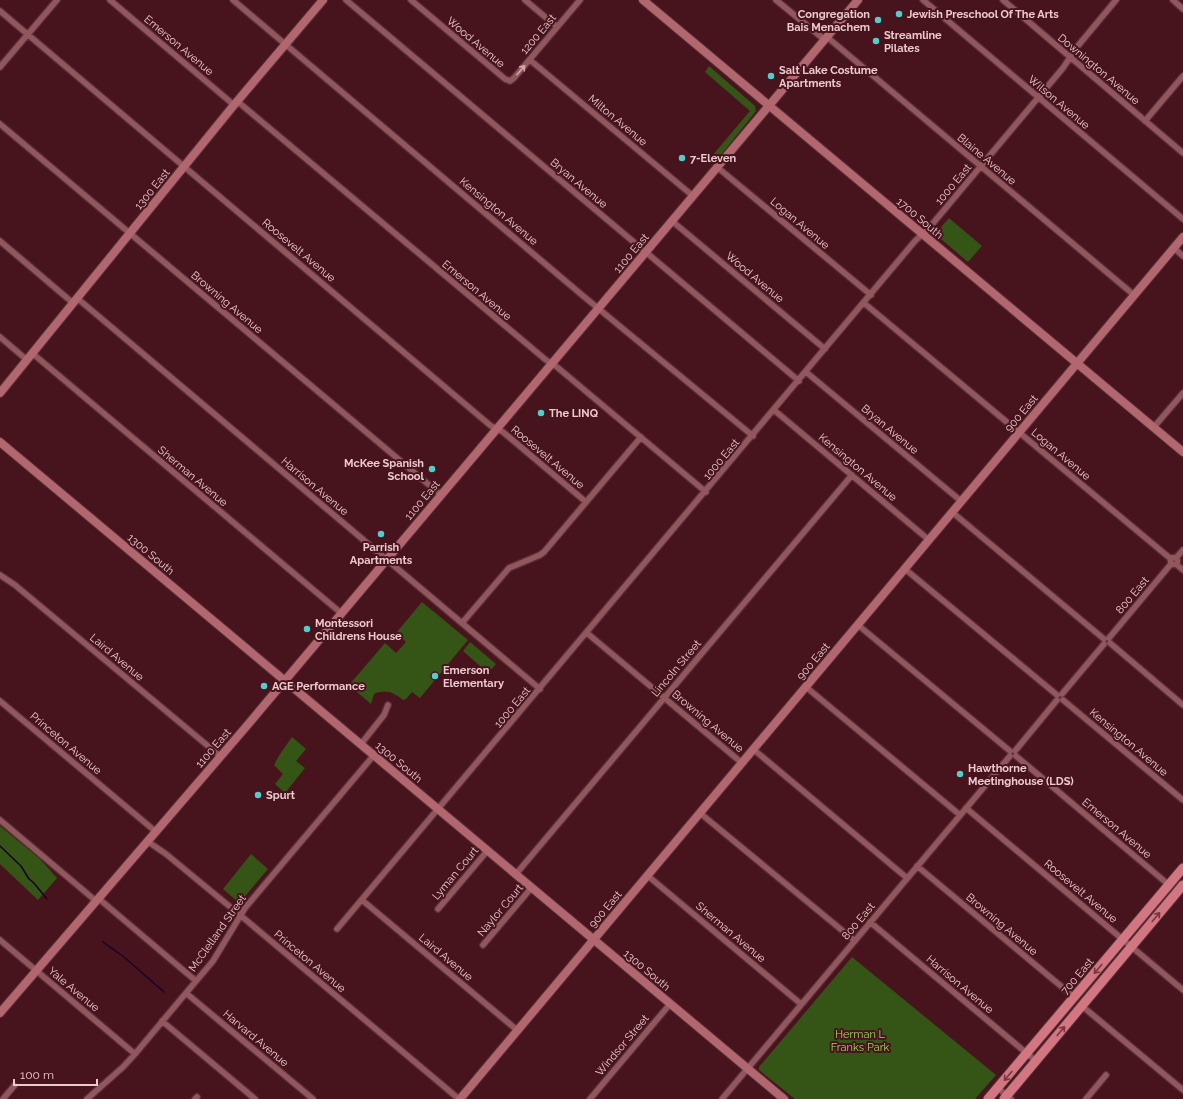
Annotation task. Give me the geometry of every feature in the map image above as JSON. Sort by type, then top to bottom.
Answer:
[{"type":"main road","name":"700 East","points":[[988,1099],[1183,868]]},
{"type":"main road","name":"700 East","points":[[1007,1098],[1036,1061],[1183,885]]},
{"type":"street","points":[[0,67],[56,0]]},
{"type":"street","name":"Emerson Avenue","points":[[110,0],[551,364],[557,367],[706,492]]},
{"type":"street","name":"Kensington Avenue","points":[[233,0],[753,436]]},
{"type":"street","name":"1300 East","points":[[0,393],[184,166],[323,0]]},
{"type":"street","name":"Bryan Avenue","points":[[346,0],[799,381]]},
{"type":"street","name":"Wood Avenue","points":[[411,0],[505,79],[510,81],[512,80]]},
{"type":"street","points":[[525,0],[557,27]]},
{"type":"street","name":"1200 East","points":[[512,80],[580,0]]},
{"type":"street","name":"1700 South","points":[[643,0],[1183,452]]},
{"type":"street","name":"Blaine Avenue","points":[[776,0],[826,38],[1134,295]]},
{"type":"street","name":"1100 East","points":[[0,1013],[285,680],[858,0]]},
{"type":"street","name":"Wilson Avenue","points":[[922,0],[1183,219]]},
{"type":"street","name":"Downington Avenue","points":[[1003,0],[1183,153]]},
{"type":"street","name":"1000 East","points":[[338,929],[871,294],[981,166],[1116,0]]},
{"type":"street","points":[[1173,0],[1183,9]]},
{"type":"street","name":"Roosevelt Avenue","points":[[0,11],[491,426],[503,432],[586,502]]},
{"type":"street","name":"Milton Avenue","points":[[530,60],[693,196]]},
{"type":"street","points":[[1145,121],[1183,76]]},
{"type":"street","name":"Browning Avenue","points":[[0,124],[441,495]]},
{"type":"street","name":"Logan Avenue","points":[[717,167],[871,294]]},
{"type":"street","name":"Wood Avenue","points":[[672,221],[825,349]]},
{"type":"street","name":"900 East","points":[[459,1099],[648,876],[700,812],[1183,237]]},
{"type":"street","name":"Harrison Avenue","points":[[0,241],[75,300],[387,559],[540,689]]},
{"type":"street","points":[[1174,248],[1183,256]]},
{"type":"street","name":"Logan Avenue","points":[[864,303],[1183,570]]},
{"type":"street","name":"Sherman Avenue","points":[[0,337],[30,356],[341,613]]},
{"type":"street","name":"Bryan Avenue","points":[[806,372],[961,501]]},
{"type":"street","points":[[1154,428],[1183,393]]},
{"type":"street","name":"Kensington Avenue","points":[[774,410],[929,540]]},
{"type":"street","points":[[462,623],[509,568],[542,554],[641,437]]},
{"type":"street","name":"1300 South","points":[[0,442],[784,1099]]},
{"type":"street","name":"Lincoln Street","points":[[516,874],[852,475]]},
{"type":"street","points":[[952,512],[1183,705]]},
{"type":"street","name":"800 East","points":[[722,1099],[1183,550]]},
{"type":"street","name":"Kensington Avenue","points":[[905,569],[1183,800]]},
{"type":"street","name":"Laird Avenue","points":[[0,575],[21,590],[220,756]]},
{"type":"street","name":"Emerson Avenue","points":[[858,625],[1013,753],[1169,885]]},
{"type":"street","name":"Browning Avenue","points":[[587,633],[742,763]]},
{"type":"street","points":[[806,687],[960,815]]},
{"type":"street","name":"Princeton Avenue","points":[[0,701],[155,831]]},
{"type":"street","points":[[361,744],[384,715],[388,705]]},
{"type":"street","name":"Browning Avenue","points":[[753,750],[907,878]]},
{"type":"street","name":"McClelland Street","points":[[88,1099],[135,1054],[213,961],[246,907],[374,755]]},
{"type":"street","name":"Roosevelt Avenue","points":[[966,808],[1183,990]]},
{"type":"street","points":[[700,812],[854,941]]},
{"type":"street","points":[[0,820],[196,981]]},
{"type":"street","name":"Princeton Avenue","points":[[147,841],[166,854],[459,1099]]},
{"type":"street","name":"Lyman Court","points":[[438,909],[488,850]]},
{"type":"street","name":"Browning Avenue","points":[[917,866],[1074,997]]},
{"type":"street","name":"Sherman Avenue","points":[[648,876],[801,1004]]},
{"type":"street","name":"Naylor Court","points":[[483,945],[532,887]]},
{"type":"street","name":"Laird Avenue","points":[[362,900],[517,1030]]},
{"type":"street","name":"Harrison Avenue","points":[[870,922],[1036,1061]]},
{"type":"street","name":"Yale Avenue","points":[[0,940],[135,1054]]},
{"type":"street","name":"Harvard Avenue","points":[[186,993],[313,1099]]},
{"type":"street","name":"Windsor Street","points":[[590,1099],[670,1004]]},
{"type":"street","points":[[1082,1006],[1183,1090]]},
{"type":"street","points":[[162,1021],[255,1099]]},
{"type":"street","points":[[1086,1099],[1106,1075]]},
{"type":"street","points":[[5,1098],[14,1086]]},
{"type":"street","points":[[998,1088],[1007,1098]]},
{"type":"green space","points":[[709,66],[755,106],[756,111],[717,160],[712,156],[750,111],[705,72]]},
{"type":"green space","points":[[949,218],[982,246],[968,262],[935,234]]},
{"type":"green space","points":[[422,602],[468,640],[420,698],[412,692],[406,699],[403,700],[393,693],[382,692],[374,694],[371,704],[349,685],[385,643],[396,653],[406,642],[396,633]]},
{"type":"green space","points":[[470,642],[496,664],[488,673],[463,651]]},
{"type":"green space","points":[[292,737],[306,749],[296,761],[305,768],[285,793],[275,784],[283,774],[274,765]]},
{"type":"green space","points":[[0,826],[40,859],[57,878],[38,900],[0,864]]},
{"type":"green space","points":[[251,854],[268,869],[241,901],[238,902],[223,889]]},
{"type":"green space","name":"Herman L Franks Park","points":[[852,957],[996,1075],[975,1099],[795,1099],[759,1070],[759,1067]]},
{"type":"waterway","points":[[0,846],[21,866],[29,879],[47,899]]},
{"type":"waterway","points":[[103,942],[124,957],[164,992]]},
{"type":"place","name":"Jewish Preschool Of The Arts","points":[[899,14]]},
{"type":"place","name":"Congregation Bais Menachem","points":[[878,20]]},
{"type":"place","name":"Streamline Pilates","points":[[876,41]]},
{"type":"place","name":"Salt Lake Costume Apartments","points":[[771,76]]},
{"type":"place","name":"7-Eleven","points":[[682,158]]},
{"type":"place","name":"The LINQ","points":[[541,413]]},
{"type":"place","name":"McKee Spanish School","points":[[432,469]]},
{"type":"place","name":"Parrish Apartments","points":[[381,534]]},
{"type":"place","name":"Montessori Childrens House","points":[[307,629]]},
{"type":"place","name":"Emerson Elementary","points":[[435,676]]},
{"type":"place","name":"AGE Performance","points":[[264,686]]},
{"type":"place","name":"Hawthorne Meetinghouse (LDS)","points":[[960,774]]},
{"type":"place","name":"Spurt","points":[[258,795]]}]
